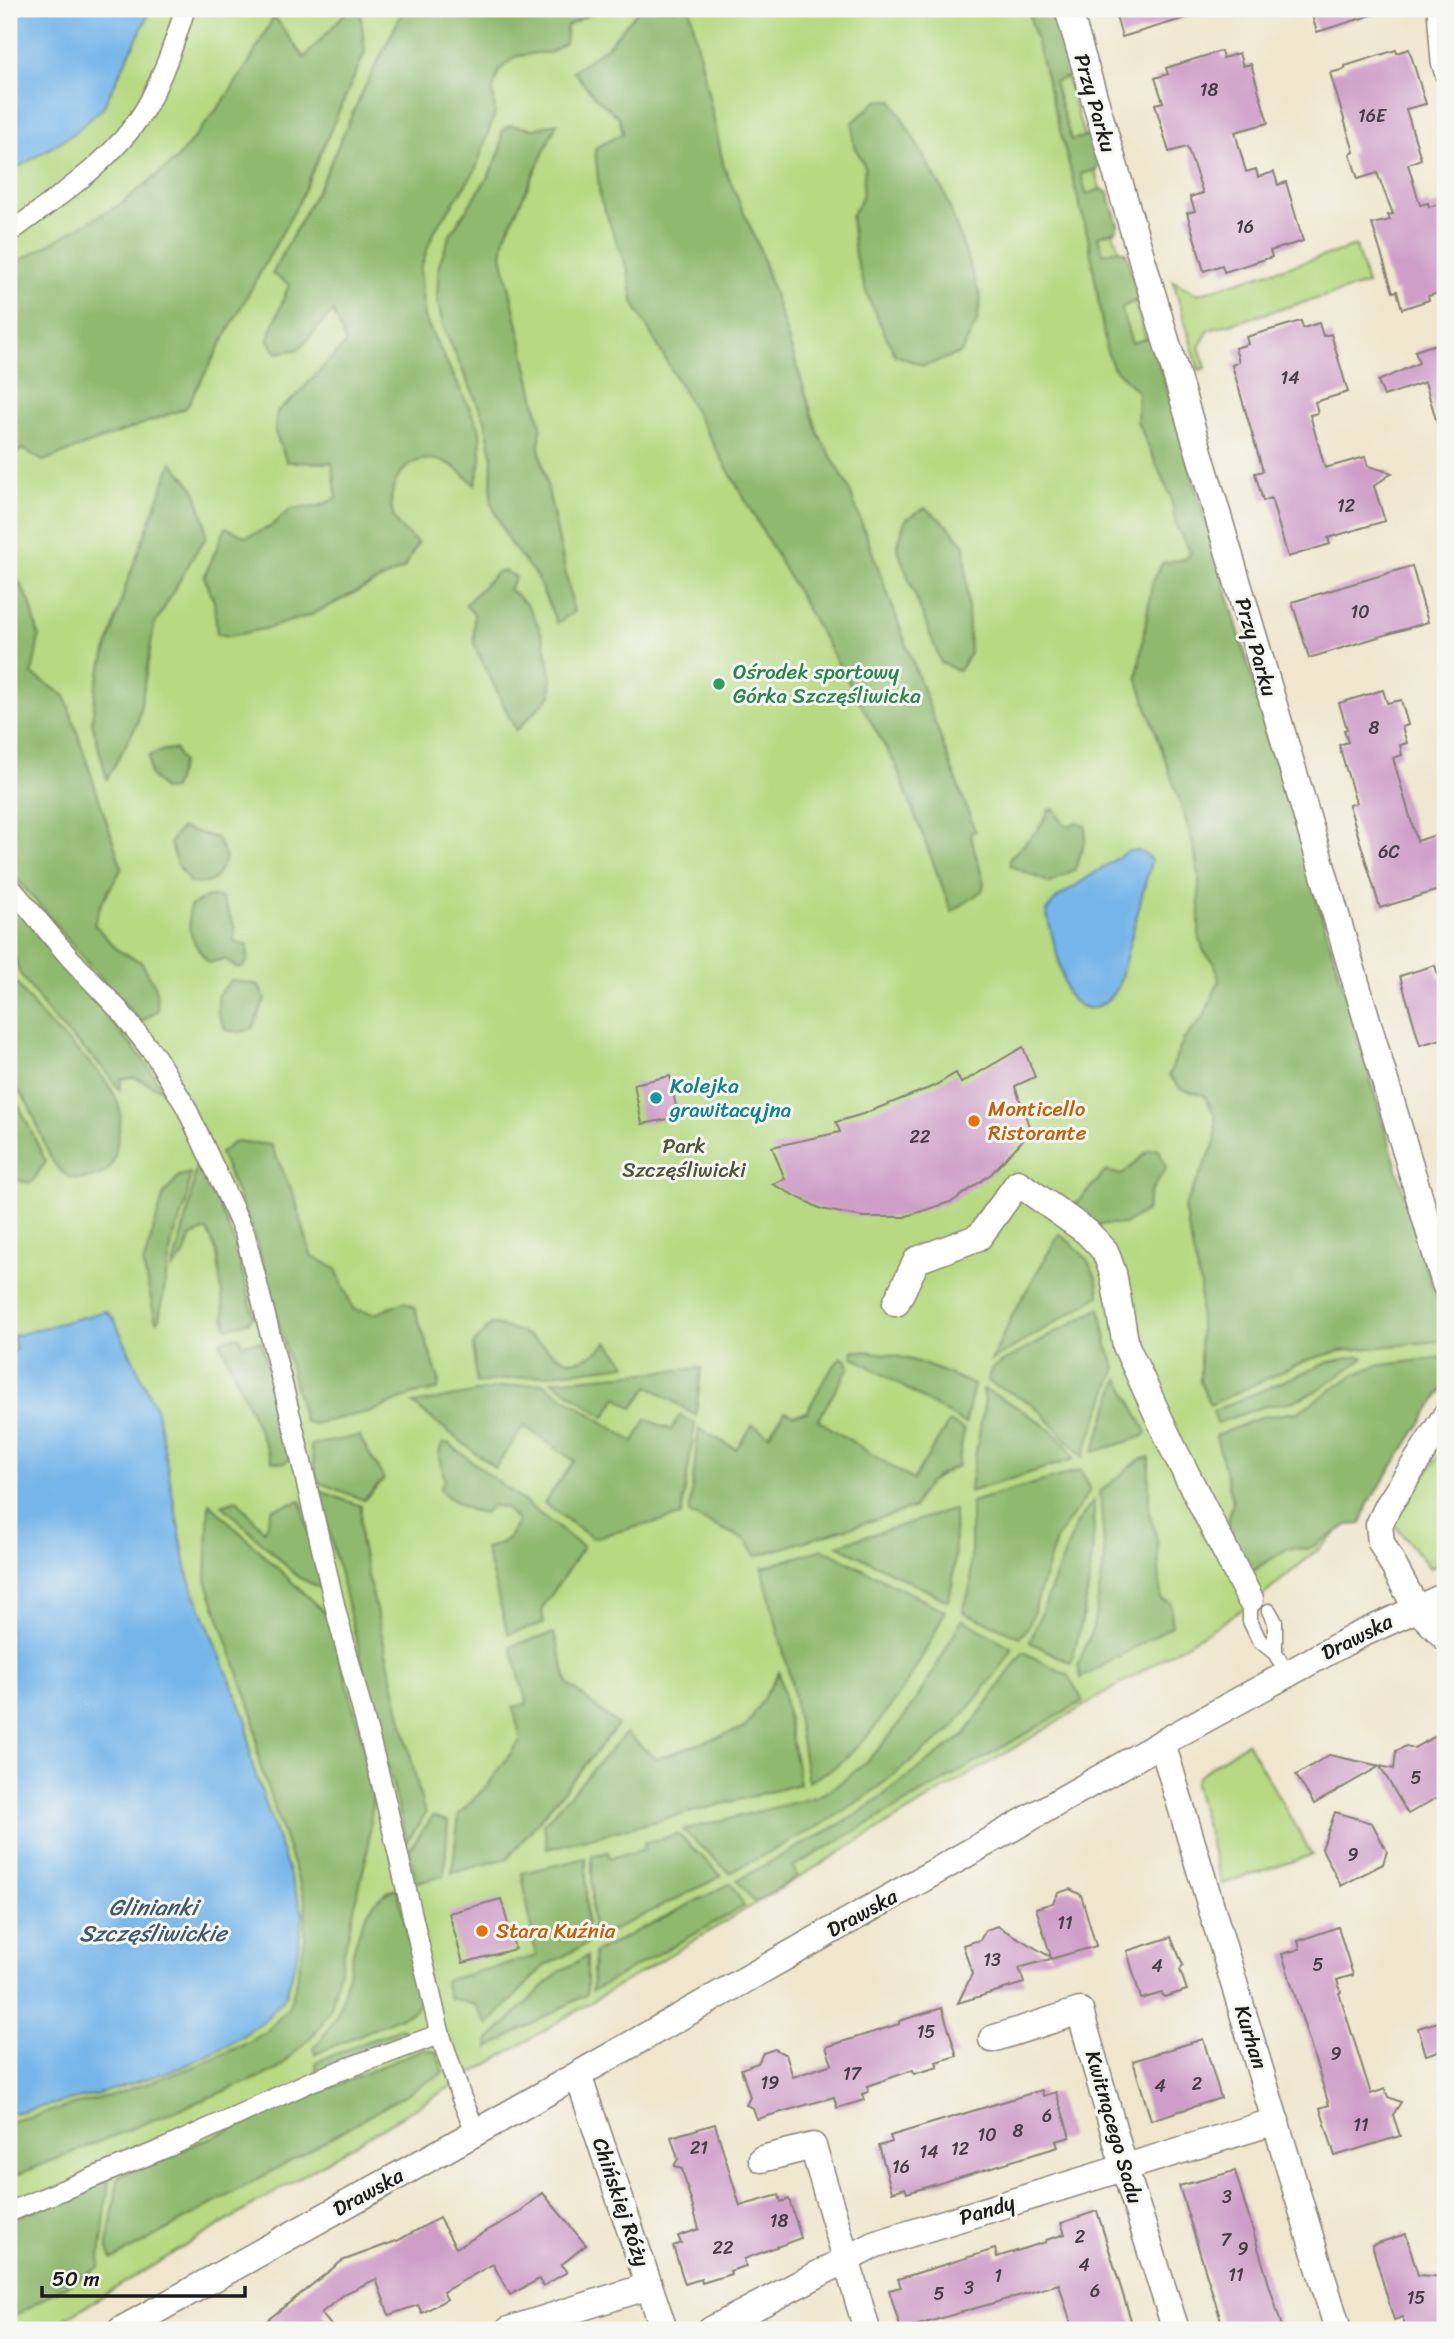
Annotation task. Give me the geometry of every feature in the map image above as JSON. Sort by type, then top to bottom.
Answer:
[{"type":"street","points":[[9,233],[77,183],[122,139],[149,101],[185,9]]},
{"type":"street","name":"Przy Parku","points":[[1068,9],[1445,1284]]},
{"type":"street","points":[[1437,9],[1441,62],[1445,75]]},
{"type":"street","points":[[9,885],[69,957],[120,1011],[156,1058],[186,1107],[244,1234],[286,1397],[337,1615],[383,1789],[440,2034],[476,2132]]},
{"type":"street","points":[[896,1303],[917,1260],[979,1237],[1018,1183],[1087,1232],[1105,1251],[1113,1273],[1126,1346],[1172,1448],[1261,1614]]},
{"type":"street","name":"Drawska","points":[[121,2330],[578,2075],[1162,1743],[1282,1663],[1355,1637],[1416,1608],[1381,1542],[1379,1525],[1388,1506],[1445,1418]]},
{"type":"street","points":[[1445,1596],[1416,1608],[1445,1637]]},
{"type":"street","name":"Kurhan","points":[[1162,1743],[1338,2330]]},
{"type":"street","name":"Kwitnącego Sadu","points":[[992,2039],[1080,2011],[1124,2167],[1176,2330]]},
{"type":"street","points":[[9,2212],[168,2147],[312,2081],[440,2034]]},
{"type":"street","name":"Chińskiej Róży","points":[[578,2075],[664,2330]]},
{"type":"street","name":"Pandy","points":[[711,2330],[876,2244],[1276,2122]]},
{"type":"street","points":[[762,2159],[813,2146],[867,2330]]},
{"type":"street","points":[[509,2330],[649,2286]]},
{"type":"lane","points":[[1261,1614],[1259,1640],[1282,1663]]},
{"type":"lane","points":[[1261,1614],[1282,1663]]},
{"type":"green space","name":"Park Szczęśliwicki","points":[[9,9],[1053,9],[1072,73],[1067,78],[1084,136],[1092,138],[1100,164],[1095,171],[1100,189],[1108,193],[1118,225],[1113,232],[1119,250],[1126,252],[1139,299],[1135,303],[1146,339],[1153,342],[1423,1257],[1446,1321],[1440,1339],[1445,1356],[1445,1378],[1356,1517],[1265,1594],[1220,1624],[46,2330],[9,2330]]},
{"type":"green space","points":[[349,9],[360,9],[365,52],[299,202],[186,408],[43,461],[23,449],[9,457],[9,267],[122,203],[176,160],[222,103],[250,61],[274,16],[304,58]]},
{"type":"green space","points":[[404,9],[600,9],[567,26],[565,43],[550,53],[514,57],[499,71],[493,89],[495,113],[475,171],[433,233],[420,270],[424,317],[480,429],[481,461],[475,485],[445,462],[432,459],[411,465],[396,481],[391,503],[397,523],[418,543],[404,568],[311,615],[230,636],[217,634],[214,601],[204,577],[226,527],[246,537],[270,527],[291,509],[317,507],[337,498],[332,463],[287,462],[275,432],[277,412],[296,396],[346,343],[333,311],[299,349],[277,353],[268,340],[289,284],[272,274],[324,177]]},
{"type":"green space","points":[[639,9],[690,9],[724,167],[759,247],[818,433],[848,486],[975,831],[970,834],[984,883],[982,891],[952,912],[896,766],[634,304],[628,271],[600,198],[595,148],[623,133],[619,117],[596,98],[573,71],[608,46]]},
{"type":"green space","points":[[1028,9],[1053,9],[1072,73],[1054,82],[1071,140],[1086,136],[1092,138],[1100,164],[1096,170],[1081,174],[1086,194],[1102,189],[1108,193],[1118,225],[1115,231],[1098,236],[1103,254],[1117,250],[1126,252],[1139,299],[1121,308],[1132,343],[1148,338],[1153,342],[1423,1257],[1446,1321],[1439,1341],[1341,1351],[1310,1359],[1210,1405],[1200,1382],[1200,1285],[1184,1208],[1216,1141],[1215,1115],[1204,1095],[1181,1089],[1169,1075],[1183,1040],[1204,1017],[1219,980],[1214,962],[1204,952],[1199,936],[1199,876],[1193,844],[1137,678],[1152,583],[1162,563],[1185,559],[1191,553],[1176,526],[1171,497],[1137,421],[1138,392],[1113,367],[1106,349],[1089,241]]},
{"type":"green space","points":[[892,100],[945,194],[981,298],[977,322],[961,353],[924,366],[895,355],[869,300],[855,256],[851,216],[862,198],[865,167],[853,142],[853,122],[877,101]]},
{"type":"green space","points":[[557,123],[505,236],[502,255],[541,427],[539,447],[574,612],[557,623],[536,576],[509,542],[491,503],[492,455],[485,420],[443,327],[437,297],[439,264],[450,235],[489,175],[500,152],[502,131],[510,125],[534,129]]},
{"type":"green space","points":[[1356,246],[1367,284],[1209,330],[1199,347],[1206,368],[1199,370],[1173,281],[1197,294]]},
{"type":"green space","points":[[172,462],[194,488],[205,521],[206,538],[154,626],[138,722],[107,779],[92,722],[96,686],[126,585]]},
{"type":"green space","points":[[925,508],[946,524],[965,545],[970,653],[959,671],[941,663],[897,548],[905,520]]},
{"type":"green space","points":[[9,565],[30,602],[39,637],[32,674],[65,696],[122,868],[101,904],[94,924],[117,950],[141,962],[155,985],[158,1010],[141,1022],[88,964],[9,869]]},
{"type":"green space","points":[[505,571],[516,577],[509,589],[529,608],[539,628],[550,673],[551,695],[516,731],[474,644],[474,614],[465,605],[496,573]]},
{"type":"green space","points":[[175,749],[182,762],[173,789],[163,790],[150,774],[149,756]]},
{"type":"green space","points":[[1050,809],[1055,810],[1068,826],[1077,822],[1086,827],[1085,840],[1075,869],[1050,883],[1013,867],[1010,858],[1037,831]]},
{"type":"green space","points":[[181,828],[217,838],[226,858],[214,880],[190,883],[177,864],[170,842]]},
{"type":"green space","points":[[207,897],[221,897],[235,927],[234,942],[247,945],[248,961],[242,968],[235,967],[225,959],[209,963],[195,943],[189,923],[190,906]]},
{"type":"green space","points":[[9,898],[142,1058],[164,1091],[134,1077],[121,1079],[120,1090],[103,1068],[53,1019],[19,972],[9,939]]},
{"type":"green space","points":[[9,969],[39,1012],[92,1065],[117,1101],[120,1121],[114,1157],[110,1167],[100,1175],[77,1179],[64,1174],[49,1154],[27,1102],[9,1084]]},
{"type":"green space","points":[[231,980],[258,985],[265,999],[253,1028],[240,1032],[226,1030],[218,1014],[218,995]]},
{"type":"green space","points":[[9,1093],[18,1104],[46,1162],[31,1183],[9,1179]]},
{"type":"green space","points":[[236,1141],[271,1145],[295,1198],[311,1255],[336,1269],[353,1309],[375,1314],[404,1302],[414,1307],[439,1379],[438,1390],[414,1394],[373,1411],[313,1424],[304,1421],[267,1277],[249,1221],[220,1153]]},
{"type":"green space","points":[[1159,1149],[1166,1168],[1150,1193],[1146,1211],[1125,1224],[1092,1224],[1071,1209],[1106,1171],[1122,1175],[1148,1151]]},
{"type":"green space","points":[[200,1159],[234,1242],[254,1316],[248,1322],[226,1328],[217,1253],[207,1230],[191,1236],[184,1255],[172,1270],[190,1204],[196,1166]]},
{"type":"green space","points":[[190,1173],[186,1204],[172,1242],[159,1320],[156,1321],[143,1265],[164,1194],[179,1176]]},
{"type":"green space","points":[[1059,1234],[1087,1260],[1096,1277],[1099,1296],[991,1361],[1013,1314]]},
{"type":"green space","points":[[1100,1308],[1107,1346],[1116,1368],[1083,1457],[1029,1402],[987,1381],[992,1368]]},
{"type":"green space","points":[[491,1324],[523,1333],[555,1354],[573,1361],[583,1359],[608,1342],[627,1365],[476,1383],[473,1345]]},
{"type":"green space","points":[[239,1336],[242,1344],[261,1341],[290,1458],[284,1463],[272,1461],[220,1341]]},
{"type":"green space","points":[[853,1351],[900,1357],[974,1385],[965,1424],[852,1356]]},
{"type":"green space","points":[[1360,1356],[1364,1358],[1316,1391],[1293,1401],[1262,1407],[1217,1423],[1213,1411],[1329,1362]]},
{"type":"green space","points":[[841,1357],[847,1361],[849,1367],[818,1420],[913,1480],[949,1422],[964,1430],[958,1466],[931,1482],[914,1508],[756,1556],[746,1540],[689,1514],[699,1429],[736,1449],[753,1425],[769,1435],[785,1411],[793,1415],[807,1412],[825,1378]]},
{"type":"green space","points":[[1445,1357],[1445,1386],[1368,1504],[1361,1524],[1348,1525],[1308,1549],[1289,1548],[1249,1573],[1227,1526],[1233,1501],[1216,1436],[1261,1417],[1298,1412],[1355,1374],[1375,1366]]},
{"type":"green space","points":[[701,1368],[696,1416],[649,1386],[633,1408],[617,1397],[605,1417],[552,1381]]},
{"type":"green space","points":[[1119,1378],[1147,1433],[1142,1437],[1093,1452]]},
{"type":"green space","points":[[542,1383],[634,1442],[646,1419],[671,1430],[680,1415],[695,1424],[681,1516],[592,1538],[544,1503],[574,1461],[524,1426],[495,1468],[413,1404],[504,1387]]},
{"type":"green space","points":[[983,1389],[1021,1409],[1048,1428],[1074,1459],[969,1492],[985,1400]]},
{"type":"green space","points":[[359,1436],[384,1479],[364,1500],[318,1482],[310,1445]]},
{"type":"green space","points":[[443,1443],[448,1443],[583,1547],[542,1609],[544,1624],[508,1634],[485,1548],[506,1540],[517,1521],[506,1508],[492,1505],[484,1514],[465,1508],[440,1489],[445,1479],[439,1456]]},
{"type":"green space","points":[[1445,1446],[1445,1563],[1430,1568],[1393,1523]]},
{"type":"green space","points":[[1149,1457],[1149,1513],[1157,1539],[1161,1599],[1171,1603],[1172,1626],[1081,1678],[1078,1665],[1093,1628],[1105,1558],[1100,1492],[1139,1460]]},
{"type":"green space","points":[[1081,1470],[1090,1491],[1056,1540],[1029,1626],[1020,1637],[963,1612],[971,1584],[971,1502]]},
{"type":"green space","points":[[319,1491],[361,1506],[360,1540],[426,1813],[407,1842]]},
{"type":"green space","points":[[237,1500],[264,1531],[272,1509],[301,1501],[323,1589],[299,1578],[222,1505]]},
{"type":"green space","points":[[1094,1500],[1089,1582],[1071,1663],[1030,1642],[1076,1525]]},
{"type":"green space","points":[[209,1503],[330,1618],[374,1786],[367,1854],[331,2007],[319,2029],[277,2070],[9,2178],[9,2122],[112,2095],[194,2067],[241,2046],[266,2032],[287,2010],[294,1991],[305,1938],[306,1903],[259,1762],[254,1718],[206,1580]]},
{"type":"green space","points":[[954,1509],[954,1567],[948,1601],[837,1545]]},
{"type":"green space","points":[[823,1549],[945,1611],[913,1672],[872,1730],[837,1765],[808,1782],[792,1686],[762,1568]]},
{"type":"green space","points":[[962,1619],[1013,1648],[951,1730],[868,1795],[830,1820],[730,1873],[683,1830],[817,1797],[842,1782],[884,1743],[902,1720]]},
{"type":"green space","points":[[554,1633],[568,1684],[618,1725],[508,1858],[452,1873],[459,1814],[487,1786],[521,1739],[513,1707],[527,1704],[511,1646]]},
{"type":"green space","points":[[1023,1652],[1068,1675],[1083,1701],[793,1867],[798,1877],[754,1902],[737,1880],[855,1816],[965,1734]]},
{"type":"green space","points":[[779,1672],[800,1784],[547,1849],[544,1823],[626,1733],[656,1759],[746,1727]]},
{"type":"green space","points":[[1247,1742],[1312,1855],[1222,1884],[1194,1784],[1198,1776]]},
{"type":"green space","points":[[433,1816],[448,1821],[444,1876],[417,1882],[409,1850]]},
{"type":"green space","points":[[678,1834],[722,1876],[592,1941],[592,1856],[608,1852],[610,1858],[645,1849],[644,1843]]},
{"type":"green space","points":[[586,1858],[587,1944],[543,1967],[488,2025],[475,2005],[449,1998],[444,1981],[536,1956],[522,1873]]},
{"type":"green space","points":[[731,1883],[744,1906],[592,1991],[594,1953]]},
{"type":"green space","points":[[397,1888],[423,1996],[415,2011],[315,2054],[314,2048],[338,2012],[363,1922],[383,1895]]},
{"type":"green space","points":[[587,1956],[587,1994],[488,2048],[488,2041],[556,1974]]},
{"type":"green space","points":[[401,2028],[407,2037],[317,2075],[316,2062]]},
{"type":"green space","points":[[423,2049],[437,2052],[443,2073],[112,2260],[107,2246],[119,2176]]},
{"type":"green space","points":[[109,2180],[99,2267],[9,2319],[9,2220]]},
{"type":"water","points":[[9,9],[149,9],[103,108],[73,134],[9,173]]},
{"type":"water","points":[[1128,851],[1142,852],[1151,861],[1118,988],[1100,1005],[1087,1008],[1067,994],[1046,911],[1057,898]]},
{"type":"water","name":"Glinianki Szczęśliwickie","points":[[105,1311],[114,1319],[157,1411],[188,1577],[247,1721],[251,1761],[303,1913],[296,1960],[286,1995],[265,2020],[229,2045],[185,2066],[99,2094],[9,2114],[9,1353],[16,1350],[13,1336]]},
{"type":"building","points":[[1114,9],[1198,9],[1199,14],[1122,37]]},
{"type":"building","points":[[1310,9],[1374,9],[1375,14],[1317,32]]},
{"type":"building","points":[[1409,49],[1426,104],[1406,109],[1421,159],[1408,164],[1420,205],[1428,203],[1429,207],[1445,202],[1445,291],[1428,296],[1429,300],[1402,309],[1397,291],[1393,292],[1372,224],[1390,220],[1388,215],[1393,214],[1377,173],[1358,179],[1350,154],[1354,152],[1330,73],[1396,50],[1397,53]]},
{"type":"building","points":[[1221,51],[1223,58],[1239,53],[1243,66],[1251,64],[1268,123],[1235,132],[1246,172],[1256,169],[1258,177],[1274,172],[1278,185],[1286,182],[1303,241],[1270,251],[1272,257],[1224,272],[1222,265],[1204,271],[1187,213],[1195,211],[1190,197],[1203,193],[1187,147],[1169,152],[1155,104],[1163,102],[1155,78],[1168,74],[1166,68]]},
{"type":"building","points":[[1301,321],[1303,328],[1319,323],[1323,336],[1331,334],[1348,392],[1315,402],[1318,413],[1310,415],[1325,468],[1365,457],[1368,466],[1392,473],[1374,486],[1385,521],[1328,538],[1330,544],[1288,557],[1271,498],[1263,501],[1255,473],[1263,471],[1232,365],[1239,362],[1235,348],[1248,344],[1246,337]]},
{"type":"building","points":[[1445,341],[1445,432],[1440,433],[1425,382],[1384,396],[1378,381],[1419,363],[1415,351]]},
{"type":"building","points":[[1412,566],[1428,622],[1309,658],[1292,602]]},
{"type":"building","points":[[1383,690],[1387,703],[1401,700],[1408,725],[1402,727],[1407,743],[1400,745],[1402,755],[1393,758],[1417,841],[1445,832],[1445,888],[1380,908],[1349,805],[1356,803],[1339,745],[1348,742],[1339,703]]},
{"type":"building","points":[[1435,965],[1439,979],[1445,977],[1445,1038],[1420,1045],[1400,976]]},
{"type":"building","points":[[1023,1047],[1035,1077],[1015,1086],[1030,1129],[991,1174],[953,1201],[904,1217],[863,1217],[821,1209],[772,1184],[785,1179],[772,1147],[840,1132],[836,1122],[934,1086],[956,1073],[961,1083]]},
{"type":"building","name":"Kolejka grawitacyjna","points":[[670,1076],[678,1117],[642,1124],[634,1084]]},
{"type":"building","points":[[1445,1731],[1445,1793],[1408,1814],[1380,1766],[1394,1769],[1396,1751],[1406,1746],[1414,1748]]},
{"type":"building","points":[[1329,1755],[1380,1766],[1314,1804],[1296,1775]]},
{"type":"building","points":[[1335,1812],[1372,1823],[1387,1851],[1383,1864],[1341,1886],[1322,1849]]},
{"type":"building","points":[[1070,1889],[1081,1895],[1096,1946],[1019,1968],[1024,1983],[958,2003],[972,1974],[963,1945],[980,1940],[986,1930],[997,1926],[1051,1957],[1036,1908],[1053,1903],[1058,1893]]},
{"type":"building","name":"Stara Kuźnia","points":[[501,1899],[515,1949],[463,1963],[449,1913]]},
{"type":"building","points":[[1338,1927],[1353,1975],[1337,1980],[1341,1992],[1339,1993],[1371,2094],[1385,2089],[1388,2097],[1401,2102],[1393,2115],[1400,2136],[1335,2156],[1320,2108],[1329,2105],[1282,1954],[1300,1949],[1298,1941]]},
{"type":"building","points":[[1171,1937],[1183,1965],[1180,1970],[1187,1990],[1164,1997],[1162,1993],[1141,1999],[1127,1951]]},
{"type":"building","points":[[942,2008],[957,2056],[936,2062],[938,2067],[914,2074],[913,2070],[867,2086],[868,2092],[862,2094],[864,2100],[837,2108],[834,2097],[757,2119],[753,2108],[746,2105],[750,2097],[741,2069],[758,2063],[763,2053],[775,2049],[786,2055],[793,2077],[832,2064],[826,2047]]},
{"type":"building","points":[[1445,2020],[1445,2049],[1426,2055],[1418,2028]]},
{"type":"building","points":[[1203,2039],[1221,2098],[1151,2120],[1133,2061]]},
{"type":"building","points":[[1042,2090],[1043,2096],[1056,2092],[1070,2137],[1056,2141],[1058,2147],[907,2193],[905,2188],[892,2192],[879,2146],[892,2142],[890,2136]]},
{"type":"building","points":[[715,2124],[740,2206],[779,2195],[781,2202],[789,2199],[801,2238],[744,2259],[746,2266],[730,2271],[731,2274],[702,2283],[701,2279],[685,2284],[673,2246],[681,2243],[678,2236],[699,2229],[682,2169],[674,2166],[678,2159],[671,2137]]},
{"type":"building","points":[[1235,2171],[1283,2330],[1224,2330],[1179,2186]]},
{"type":"building","points":[[543,2193],[586,2245],[561,2265],[567,2272],[543,2286],[539,2279],[510,2295],[493,2264],[443,2292],[447,2299],[422,2313],[418,2305],[389,2315],[376,2279],[346,2293],[321,2313],[335,2330],[255,2330],[342,2261],[399,2240],[439,2218],[456,2248],[517,2214]]},
{"type":"building","points":[[1097,2211],[1134,2330],[1073,2330],[1059,2284],[901,2330],[889,2290],[901,2287],[898,2279],[995,2249],[997,2257],[1046,2242],[1065,2234],[1061,2223]]},
{"type":"building","points":[[1406,2234],[1418,2275],[1445,2277],[1445,2329],[1403,2326],[1403,2317],[1394,2320],[1372,2245]]},
{"type":"place","name":"Ośrodek sportowy Górka Szczęśliwicka","points":[[719,684]]},
{"type":"place","name":"Kolejka grawitacyjna","points":[[656,1098]]},
{"type":"place","name":"Monticello Ristorante","points":[[974,1121]]},
{"type":"place","name":"Stara Kuźnia","points":[[482,1931]]}]
